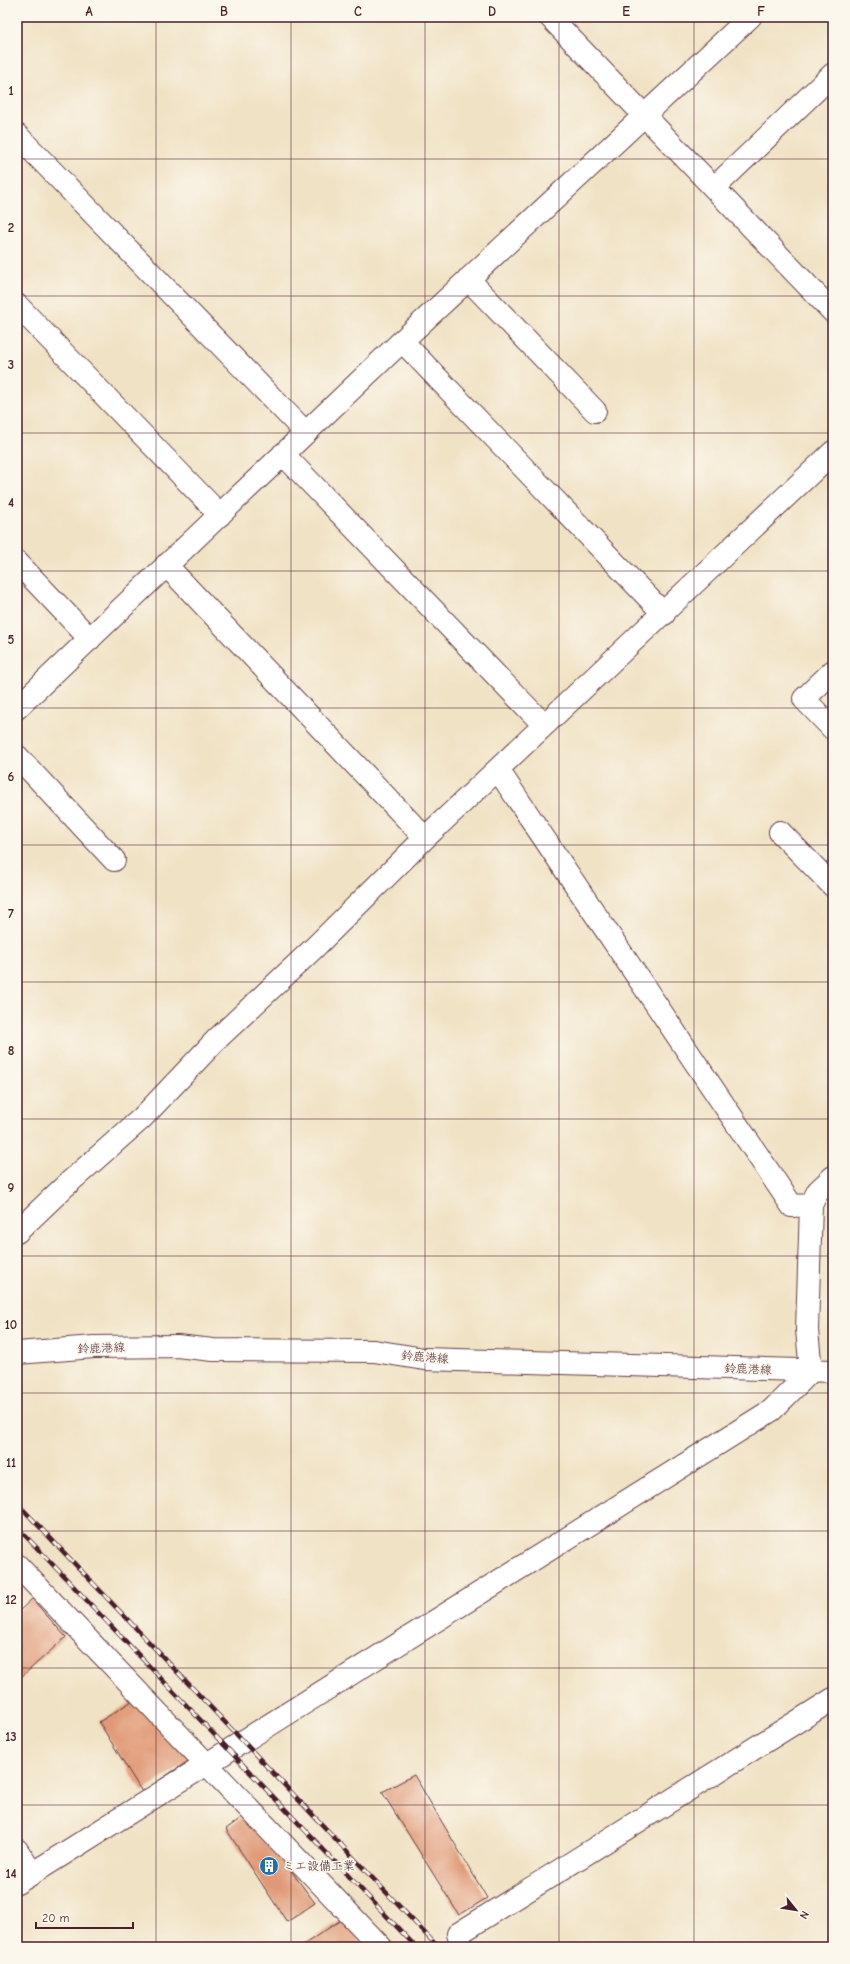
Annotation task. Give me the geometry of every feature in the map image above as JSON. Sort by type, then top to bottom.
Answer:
[{"type":"street","points":[[550,17],[646,115],[833,312]]},
{"type":"street","points":[[17,708],[402,341],[646,115],[738,21]]},
{"type":"street","points":[[714,188],[833,74]]},
{"type":"street","points":[[17,135],[306,432]]},
{"type":"street","points":[[468,279],[595,411]]},
{"type":"street","points":[[17,305],[220,515]]},
{"type":"street","points":[[402,341],[664,614]]},
{"type":"street","points":[[17,1232],[64,1187],[142,1118],[216,1040],[313,949],[425,838],[664,614],[833,452]]},
{"type":"street","points":[[283,454],[544,725]]},
{"type":"street","points":[[17,562],[90,639]]},
{"type":"street","points":[[166,565],[425,838]]},
{"type":"street","points":[[833,671],[804,698],[833,729]]},
{"type":"street","points":[[17,756],[114,860]]},
{"type":"street","points":[[498,770],[792,1206],[811,1205]]},
{"type":"street","points":[[780,832],[833,886]]},
{"type":"street","points":[[17,1850],[24,1878],[127,1815],[772,1410],[811,1371],[807,1330],[811,1205],[818,1191],[833,1177]]},
{"type":"street","name":"鈴鹿港線","points":[[17,1353],[94,1347],[177,1346],[213,1350],[374,1351],[424,1359],[833,1371]]},
{"type":"street","points":[[17,1565],[381,1947]]},
{"type":"street","points":[[458,1934],[833,1699]]},
{"type":"building","points":[[32,1599],[66,1637],[20,1678],[17,1675],[17,1613]]},
{"type":"building","points":[[140,1696],[169,1740],[177,1735],[191,1759],[142,1792],[99,1722]]},
{"type":"building","points":[[414,1775],[487,1898],[459,1915],[382,1792]]},
{"type":"building","name":"ミエ設備工業","points":[[248,1813],[315,1903],[287,1922],[226,1829]]},
{"type":"building","points":[[344,1918],[364,1947],[304,1947],[303,1945]]},
{"type":"railway","points":[[17,1503],[438,1947]]},
{"type":"railway","points":[[17,1527],[416,1947]]},
{"type":"place","name":"ミエ設備工業","points":[[269,1866]]}]
